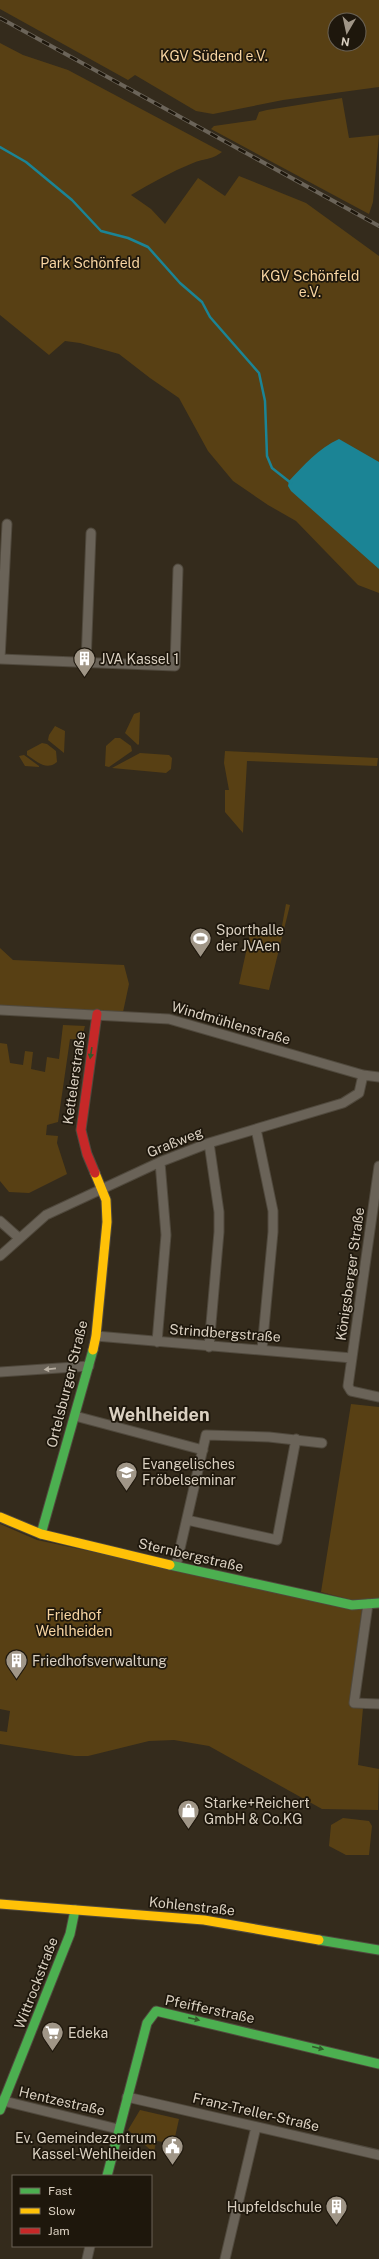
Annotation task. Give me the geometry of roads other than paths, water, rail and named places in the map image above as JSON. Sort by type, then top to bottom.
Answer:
[{"type":"street","points":[[7,524],[0,659],[175,666],[178,569]]},
{"type":"street","points":[[86,663],[91,533]]},
{"type":"street","name":"Windmühlenstraße","points":[[0,1010],[169,1019],[363,1075],[379,1077]]},
{"type":"street","name":"Kettelerstraße","points":[[97,1014],[80,1130],[87,1154],[102,1190]]},
{"type":"street","name":"Graßweg","points":[[0,1256],[46,1215],[160,1162],[209,1142],[343,1103],[359,1093],[363,1075]]},
{"type":"street","points":[[256,1129],[273,1211],[273,1232],[262,1349]]},
{"type":"street","points":[[209,1142],[219,1212],[219,1232],[209,1347]]},
{"type":"street","points":[[157,1342],[166,1235],[160,1162]]},
{"type":"street","name":"Königsberger Straße","points":[[379,1166],[374,1232],[348,1386],[350,1391],[356,1394],[379,1397]]},
{"type":"street","name":"Ortelsburger Straße","points":[[41,1534],[89,1366],[96,1336],[107,1222],[106,1200],[102,1190]]},
{"type":"street","points":[[0,1221],[19,1238]]},
{"type":"street","name":"Strindbergstraße","points":[[96,1336],[209,1347],[262,1349],[352,1358]]},
{"type":"street","points":[[0,1372],[89,1366]]},
{"type":"street","points":[[75,1416],[203,1450]]},
{"type":"street","points":[[176,1566],[206,1435],[219,1434],[296,1439],[322,1443]]},
{"type":"street","points":[[187,1520],[277,1540],[296,1439]]},
{"type":"street","name":"Sternbergstraße","points":[[0,1517],[41,1534],[223,1578],[352,1605],[379,1603]]},
{"type":"street","points":[[368,1604],[354,1703],[379,1704]]},
{"type":"street","name":"Kohlenstraße","points":[[0,1904],[204,1920],[379,1950]]},
{"type":"street","name":"Wittrockstraße","points":[[0,2110],[2,2101],[70,1934],[74,1921],[75,1910]]},
{"type":"street","name":"Pfeifferstraße","points":[[107,2175],[118,2129],[147,2023],[156,2011],[379,2064]]},
{"type":"street","name":"Franz-Treller-Straße","points":[[127,2097],[379,2155]]},
{"type":"street","name":"Hentzestraße","points":[[2,2101],[118,2129]]},
{"type":"street","points":[[224,2259],[256,2127]]},
{"type":"street","points":[[86,2259],[90,2247]]},
{"type":"water","points":[[339,439],[379,462],[379,569],[291,491],[288,486],[289,481],[300,469],[325,447]]},
{"type":"waterway","points":[[0,147],[26,162],[72,200],[101,231],[128,238],[148,247],[180,283],[202,302],[210,317],[259,373],[265,401],[267,456],[272,468],[291,483]]},
{"type":"railway","points":[[0,18],[379,226]]},
{"type":"place","name":"JVA Kassel 1","points":[[85,678]]},
{"type":"place","name":"Sporthalle der JVAen","points":[[200,958]]},
{"type":"place","name":"Evangelisches Fröbelseminar","points":[[126,1492]]},
{"type":"place","name":"Friedhofsverwaltung","points":[[17,1680]]},
{"type":"place","name":"Starke+Reichert GmbH & Co.KG","points":[[188,1830]]},
{"type":"place","name":"Edeka","points":[[53,2052]]},
{"type":"place","name":"Ev. Gemeindezentrum Kassel-Wehlheiden","points":[[172,2166]]},
{"type":"place","name":"Hupfeldschule","points":[[337,2226]]},
{"type":"district","name":"Wehlheiden","points":[[159,1415]]},
{"type":"park label","name":"KGV Südend e.V.","points":[[214,56]]},
{"type":"park label","name":"Park Schönfeld","points":[[90,263]]},
{"type":"park label","name":"KGV Schönfeld e.V.","points":[[310,284]]},
{"type":"park label","name":"Friedhof Wehlheiden","points":[[74,1624]]}]
